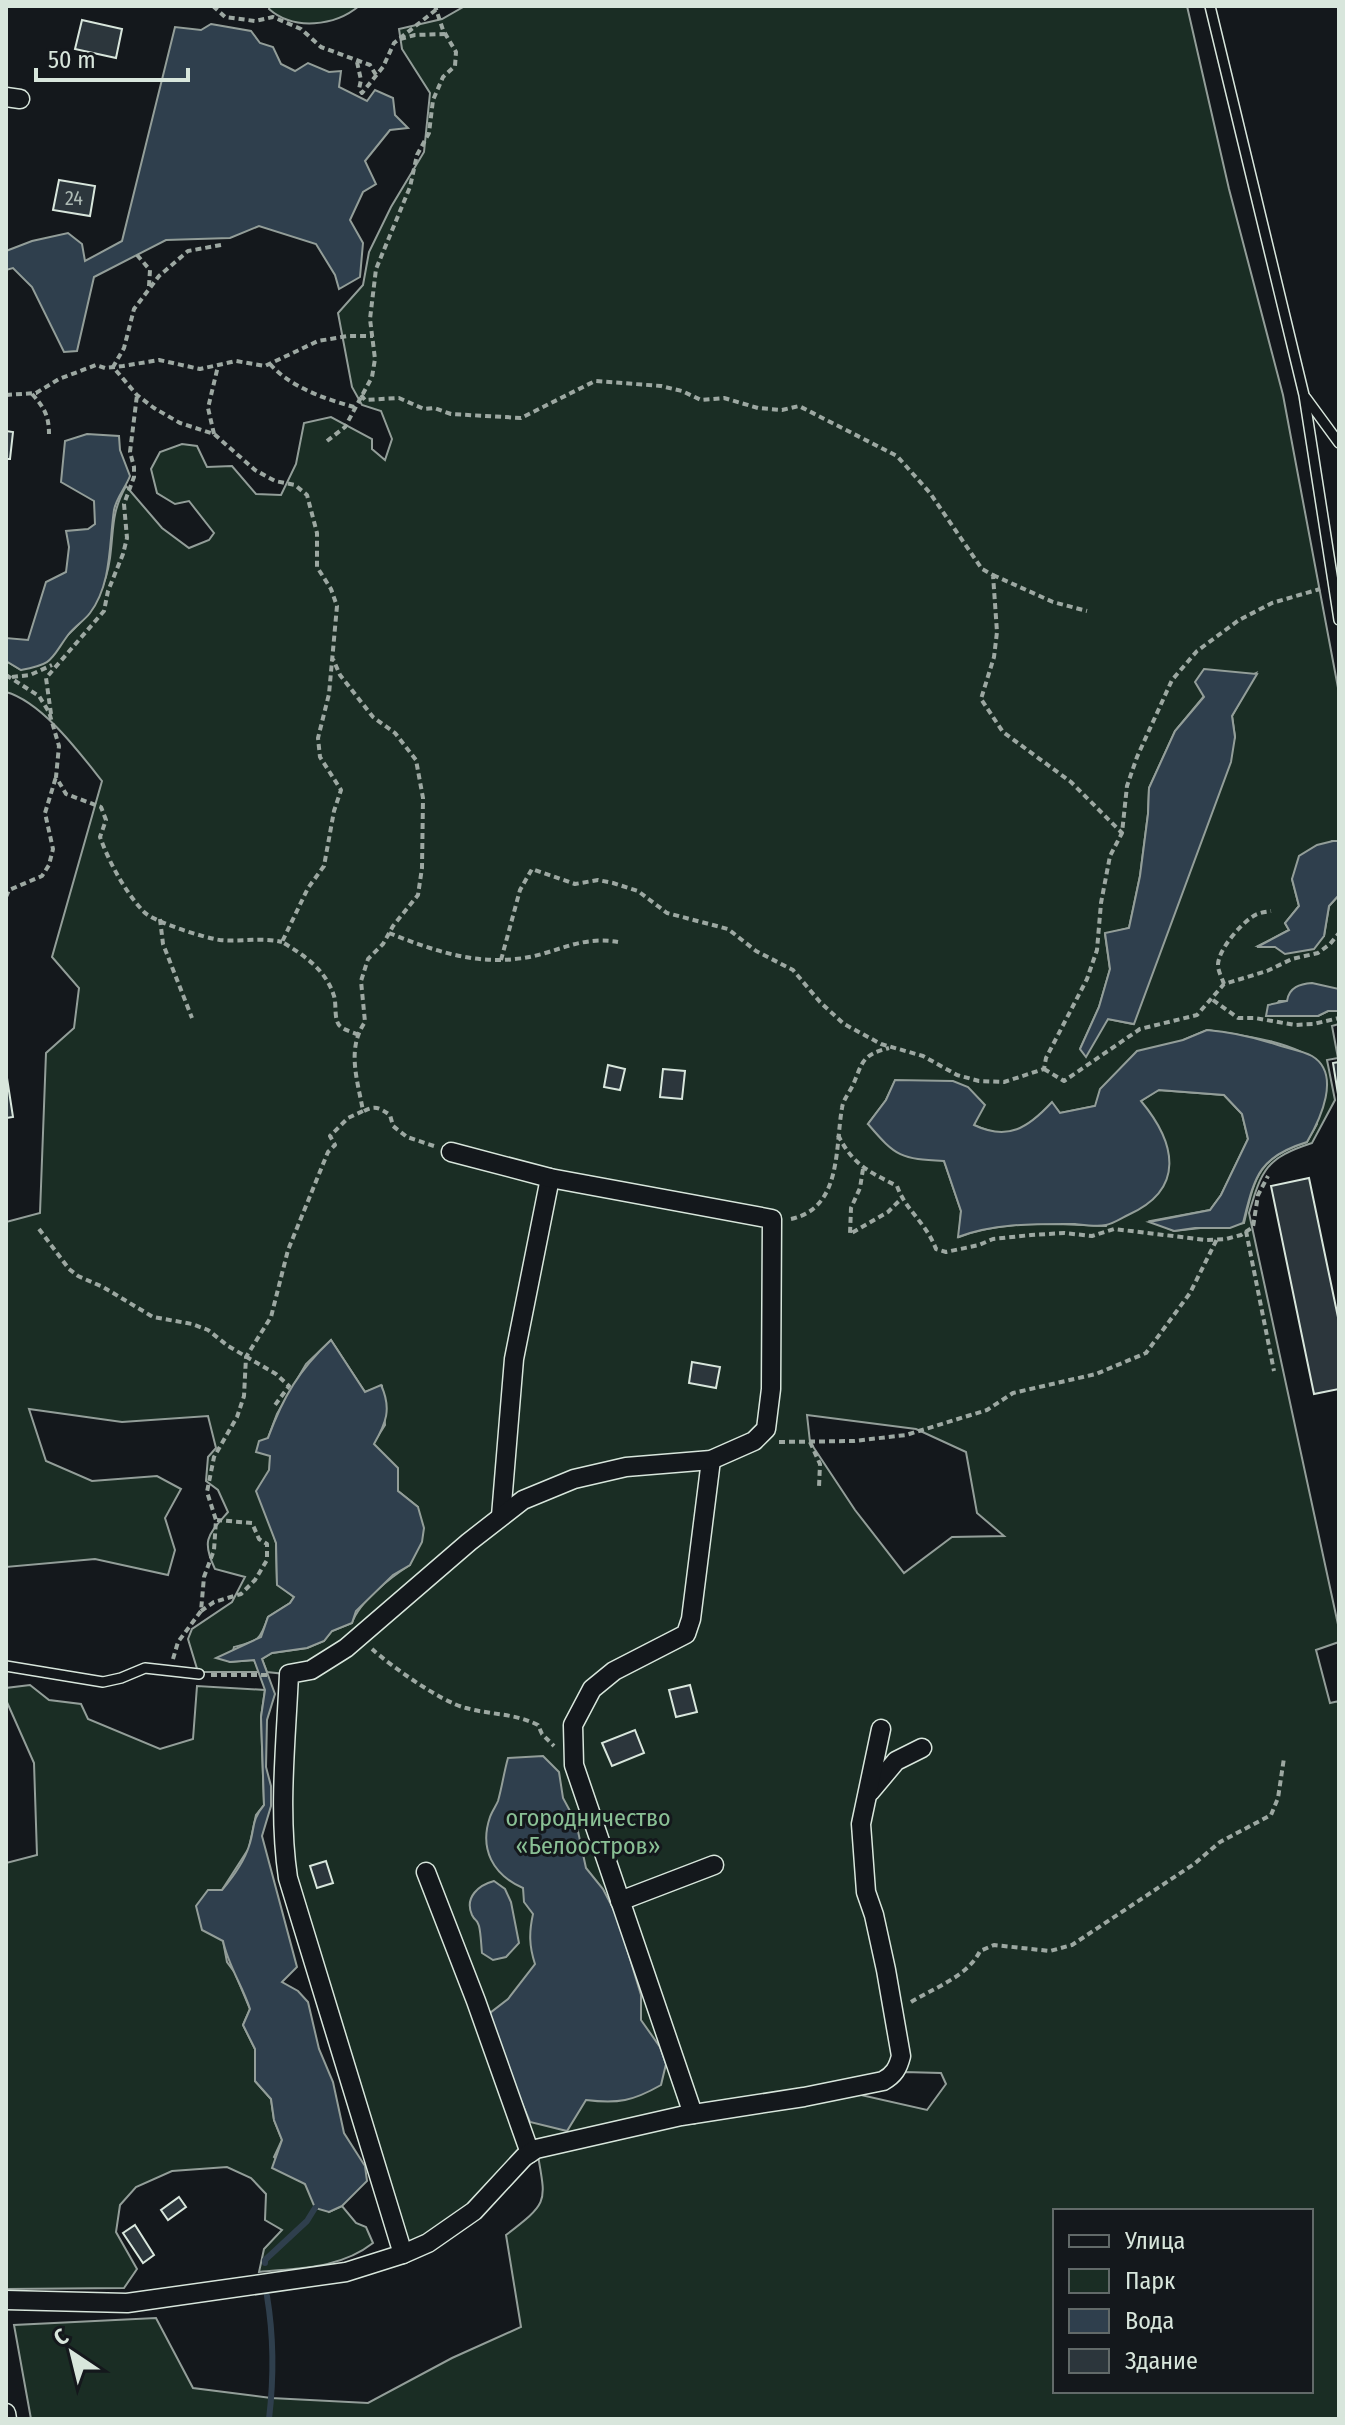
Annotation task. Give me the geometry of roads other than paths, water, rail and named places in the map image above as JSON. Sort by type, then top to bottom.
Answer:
[{"type":"street","points":[[403,2254],[288,1878],[284,1851],[283,1740],[289,1674],[311,1670],[357,1639],[523,1500],[574,1479],[626,1467],[711,1460],[754,1441],[766,1429],[771,1389],[772,1219],[550,1178],[451,1152]]},
{"type":"street","points":[[501,1516],[514,1359],[550,1178]]},
{"type":"street","points":[[693,2114],[574,1765],[573,1725],[592,1689],[614,1671],[686,1634],[691,1619],[711,1460]]},
{"type":"street","points":[[6,2300],[127,2303],[346,2272],[428,2243],[474,2211],[538,2148],[693,2114],[804,2097],[891,2077],[901,2056],[874,1915],[866,1892],[861,1824],[881,1729]]},
{"type":"street","points":[[865,1797],[896,1761],[922,1748]]},
{"type":"street","points":[[620,1901],[714,1865]]},
{"type":"street","points":[[426,1872],[530,2153]]},
{"type":"lane","points":[[1210,6],[1304,395],[1339,620]]},
{"type":"lane","points":[[1304,395],[1339,443]]},
{"type":"lane","points":[[6,1666],[103,1682],[145,1668],[199,1674]]},
{"type":"water","points":[[211,24],[251,31],[260,43],[273,47],[281,64],[295,71],[308,63],[329,72],[341,71],[339,87],[367,101],[375,90],[393,98],[395,115],[408,128],[390,130],[365,161],[376,184],[363,192],[350,220],[363,243],[360,277],[339,289],[335,275],[316,244],[259,226],[230,238],[166,240],[94,277],[77,351],[64,352],[32,287],[13,268],[6,270],[6,251],[68,233],[82,244],[85,261],[122,241],[175,27],[201,30]]},
{"type":"water","points":[[87,434],[119,436],[120,450],[130,476],[114,510],[106,576],[90,613],[50,660],[40,666],[21,670],[6,661],[6,638],[28,640],[46,582],[66,572],[69,547],[66,531],[88,529],[95,524],[94,501],[61,482],[65,441]]},
{"type":"water","points":[[1204,669],[1257,674],[1232,716],[1235,737],[1231,762],[1134,1024],[1108,1019],[1086,1057],[1080,1049],[1099,1007],[1110,969],[1105,933],[1129,928],[1140,876],[1149,788],[1175,731],[1204,697],[1195,682]]},
{"type":"water","points":[[1339,841],[1339,895],[1329,906],[1324,936],[1314,949],[1285,954],[1275,947],[1257,947],[1289,930],[1285,923],[1299,906],[1292,879],[1299,856],[1317,845]]},
{"type":"water","points":[[1312,983],[1339,989],[1339,1011],[1328,1011],[1318,1016],[1266,1016],[1268,1005],[1287,1001],[1296,987]]},
{"type":"water","points":[[1207,1030],[1245,1036],[1308,1054],[1321,1064],[1326,1074],[1326,1098],[1307,1142],[1278,1154],[1268,1162],[1251,1193],[1243,1223],[1230,1228],[1174,1231],[1149,1222],[1210,1210],[1221,1195],[1248,1139],[1242,1114],[1224,1095],[1159,1090],[1141,1101],[1162,1133],[1168,1149],[1167,1179],[1147,1204],[1102,1226],[1016,1225],[958,1237],[961,1211],[944,1161],[900,1154],[868,1124],[886,1100],[895,1080],[953,1081],[968,1087],[985,1105],[974,1125],[986,1130],[1007,1132],[1026,1125],[1052,1102],[1060,1113],[1095,1106],[1100,1089],[1137,1051],[1183,1040]]},
{"type":"water","points":[[331,1340],[365,1392],[381,1385],[387,1409],[374,1444],[398,1468],[398,1491],[418,1507],[424,1528],[422,1542],[410,1565],[393,1575],[356,1611],[352,1623],[332,1631],[324,1641],[307,1648],[272,1653],[262,1659],[275,1694],[267,1720],[266,1767],[271,1786],[271,1806],[262,1836],[297,1967],[282,1982],[298,1991],[308,2002],[319,2049],[333,2082],[344,2133],[365,2166],[367,2181],[342,2206],[329,2212],[315,2208],[305,2184],[272,2168],[282,2140],[274,2120],[271,2099],[255,2081],[255,2049],[243,2025],[250,2009],[223,1941],[202,1930],[196,1906],[208,1890],[222,1890],[238,1869],[249,1846],[257,1815],[264,1805],[261,1717],[265,1690],[254,1660],[230,1662],[216,1658],[261,1637],[268,1617],[294,1597],[277,1585],[276,1543],[256,1491],[269,1470],[270,1456],[256,1452],[259,1441],[268,1438],[293,1385]]},
{"type":"water","points":[[543,1756],[559,1772],[563,1798],[576,1822],[586,1868],[603,1889],[617,1916],[641,1995],[641,2020],[660,2047],[666,2064],[661,2085],[642,2095],[607,2102],[586,2100],[567,2131],[530,2122],[501,2054],[490,2013],[508,1999],[535,1964],[530,1939],[533,1914],[524,1902],[523,1888],[504,1876],[491,1860],[487,1829],[498,1801],[508,1758]]},
{"type":"water","points":[[494,1881],[505,1889],[511,1902],[519,1943],[506,1957],[493,1960],[482,1953],[479,1926],[472,1915],[470,1903],[478,1889]]},
{"type":"waterway","points":[[265,2263],[307,2221],[315,2208]]},
{"type":"waterway","points":[[267,2296],[272,2358],[269,2419]]},
{"type":"park label","name":"огородничество «Белоостров»","points":[[588,1832]]}]
